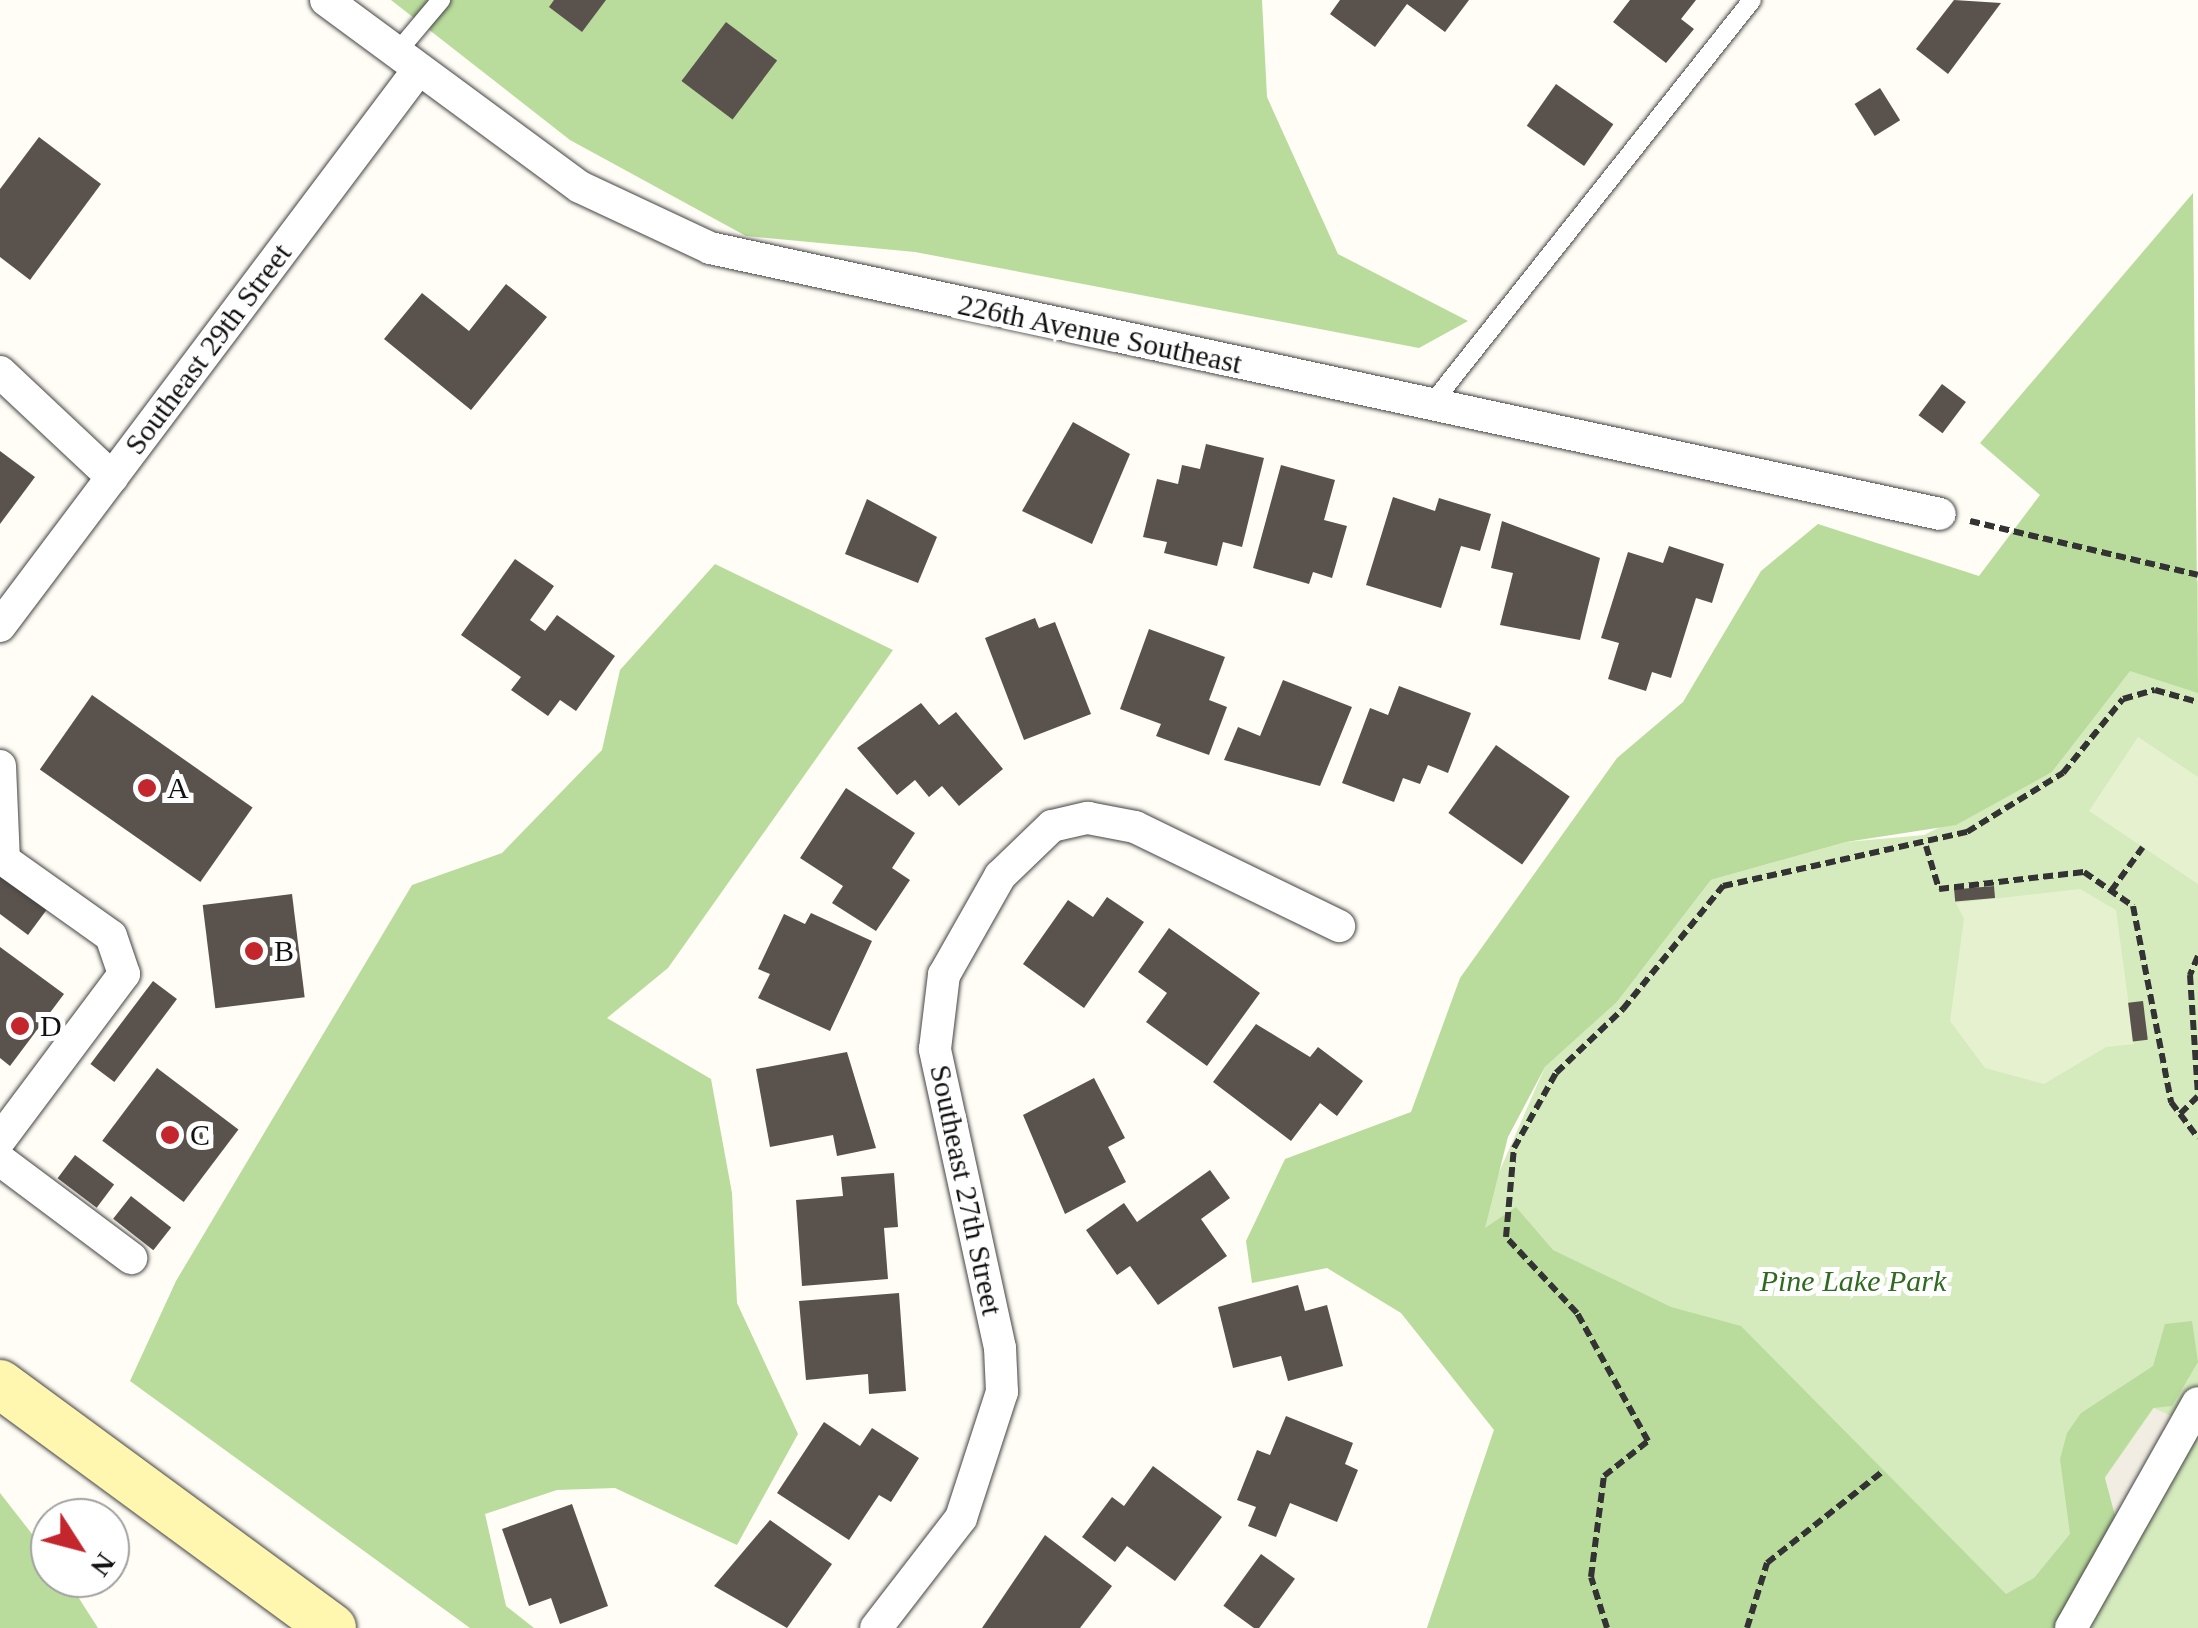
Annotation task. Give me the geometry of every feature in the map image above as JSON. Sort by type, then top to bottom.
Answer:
[{"type":"main road","points":[[0,1384],[332,1628]]},
{"type":"street","name":"226th Avenue Southeast","points":[[326,0],[404,65],[622,212],[710,248],[1940,514]]},
{"type":"street","name":"Southeast 29th Street","points":[[0,626],[112,478],[404,65]]},
{"type":"street","points":[[0,372],[112,478]]},
{"type":"street","points":[[0,766],[4,860],[112,936],[124,974],[0,1140]]},
{"type":"street","name":"Southeast 27th Street","points":[[876,1628],[961,1518],[1002,1392],[935,1049],[944,975],[1000,876],[1052,826],[1088,818],[1135,827],[1339,926]]},
{"type":"street","points":[[0,1160],[131,1258]]},
{"type":"street","points":[[2070,1628],[2198,1403]]},
{"type":"lane","points":[[404,65],[441,0]]},
{"type":"lane","points":[[1430,406],[1752,0]]},
{"type":"path","points":[[1940,514],[2198,575]]},
{"type":"path","points":[[1607,1628],[1591,1577],[1604,1476],[1648,1441],[1577,1312],[1540,1279],[1506,1238],[1514,1148],[1556,1074],[1623,1009],[1701,904],[1723,886],[1811,861],[1926,846],[2048,784],[2123,700],[2155,690],[2198,702]]},
{"type":"path","points":[[1926,846],[1939,889],[2084,872],[2133,906],[2162,1070],[2180,1114],[2198,1138]]},
{"type":"path","points":[[2111,891],[2143,848]]},
{"type":"path","points":[[2180,1114],[2198,1095],[2190,976],[2198,956]]},
{"type":"path","points":[[1748,1628],[1767,1563],[1883,1470]]},
{"type":"green space","points":[[391,0],[1262,0],[1267,97],[1338,254],[1468,321],[1419,348],[915,252],[746,236],[570,140]]},
{"type":"green space","points":[[2193,193],[2198,693],[2130,671],[2052,772],[1956,825],[1846,842],[1711,880],[1617,1002],[1545,1067],[1508,1137],[1485,1228],[1516,1207],[1553,1250],[1671,1307],[1741,1326],[2006,1594],[2034,1578],[2070,1534],[2060,1459],[2067,1433],[2081,1413],[2153,1366],[2165,1324],[2192,1321],[2198,1362],[2172,1406],[2153,1408],[2105,1477],[2115,1515],[2102,1543],[2054,1628],[1427,1628],[1494,1430],[1401,1313],[1327,1268],[1252,1283],[1246,1241],[1285,1159],[1411,1112],[1460,978],[1617,758],[1683,702],[1761,571],[1818,524],[1979,576],[2040,495],[1980,443]]},
{"type":"green space","points":[[715,564],[893,650],[668,968],[607,1018],[711,1079],[732,1193],[737,1303],[798,1434],[737,1545],[615,1488],[557,1490],[485,1514],[506,1606],[534,1628],[470,1628],[130,1381],[176,1281],[412,885],[502,853],[602,750],[620,670]]},
{"type":"green space","name":"Pine Lake Park","points":[[2198,580],[2198,1628],[1427,1628],[1494,1430],[1484,1230],[1493,1186],[1545,1067],[1617,1002],[1711,880],[1846,842],[1924,835],[2052,772]]},
{"type":"green space","points":[[2138,737],[2198,777],[2198,884],[2089,811]]},
{"type":"green space","points":[[2080,889],[2116,910],[2134,1044],[2106,1047],[2044,1084],[1985,1068],[1950,1021],[1964,919],[1956,903]]},
{"type":"green space","points":[[0,1493],[30,1531],[30,1598],[79,1598],[98,1628],[0,1628]]},
{"type":"shaded area","points":[[2154,1408],[2177,1419],[2115,1515],[2105,1478]]},
{"type":"building","points":[[554,0],[606,0],[582,32],[549,7]]},
{"type":"building","points":[[1340,0],[1469,0],[1445,32],[1407,4],[1375,47],[1330,14]]},
{"type":"building","points":[[1630,0],[1696,0],[1681,19],[1694,29],[1666,63],[1613,22]]},
{"type":"building","points":[[1954,0],[2001,3],[1948,74],[1916,49]]},
{"type":"building","points":[[726,22],[777,61],[733,120],[681,81]]},
{"type":"building","points":[[1556,84],[1613,124],[1584,166],[1527,126]]},
{"type":"building","points":[[1880,88],[1900,120],[1875,136],[1855,104]]},
{"type":"building","points":[[39,137],[101,184],[30,280],[0,257],[0,189]]},
{"type":"building","points":[[506,284],[547,317],[471,410],[384,339],[422,293],[469,331]]},
{"type":"building","points":[[1942,384],[1966,402],[1942,433],[1919,415]]},
{"type":"building","points":[[1073,422],[1130,454],[1092,544],[1022,511]]},
{"type":"building","points":[[1206,444],[1264,458],[1242,547],[1223,542],[1217,566],[1164,553],[1167,542],[1143,537],[1157,479],[1178,484],[1182,465],[1200,469]]},
{"type":"building","points":[[0,451],[35,477],[0,524]]},
{"type":"building","points":[[1281,465],[1335,480],[1324,520],[1347,526],[1332,578],[1313,572],[1309,584],[1253,568]]},
{"type":"building","points":[[1393,497],[1435,511],[1439,498],[1491,514],[1480,551],[1461,546],[1441,608],[1366,585]]},
{"type":"building","points":[[867,499],[937,537],[918,583],[845,554]]},
{"type":"building","points":[[1502,521],[1600,558],[1580,640],[1500,625],[1513,573],[1491,568]]},
{"type":"building","points":[[1669,546],[1724,564],[1712,603],[1696,598],[1671,678],[1652,672],[1646,691],[1608,679],[1619,643],[1601,638],[1628,552],[1663,563]]},
{"type":"building","points":[[515,559],[554,586],[530,620],[545,631],[557,615],[615,656],[576,711],[560,700],[548,716],[511,690],[521,677],[461,635]]},
{"type":"building","points":[[1035,618],[1039,628],[1055,622],[1091,714],[1024,740],[985,638]]},
{"type":"building","points":[[1149,629],[1225,657],[1209,700],[1227,707],[1209,755],[1156,736],[1161,724],[1120,709]]},
{"type":"building","points":[[1283,680],[1352,707],[1320,786],[1224,760],[1238,727],[1260,736]]},
{"type":"building","points":[[1399,686],[1471,713],[1448,773],[1428,765],[1420,784],[1403,778],[1394,802],[1342,783],[1370,708],[1388,715]]},
{"type":"building","name":"A","points":[[92,695],[253,807],[200,882],[40,770]]},
{"type":"building","points":[[921,703],[939,725],[956,712],[1003,769],[959,806],[942,786],[929,797],[915,780],[897,795],[857,748]]},
{"type":"building","points":[[1496,745],[1570,797],[1522,865],[1448,813]]},
{"type":"building","points":[[846,788],[915,833],[892,868],[910,880],[876,931],[832,903],[843,886],[800,858]]},
{"type":"building","points":[[0,872],[48,908],[28,935],[0,914]]},
{"type":"building","points":[[1994,886],[1995,898],[1955,901],[1954,889]]},
{"type":"building","name":"B","points":[[292,894],[305,997],[215,1008],[203,905]]},
{"type":"building","points":[[1107,897],[1144,922],[1084,1008],[1023,964],[1068,900],[1093,917]]},
{"type":"building","points":[[811,913],[872,941],[830,1031],[758,998],[770,974],[758,969],[784,914],[805,924]]},
{"type":"building","points":[[1169,928],[1260,993],[1207,1066],[1146,1022],[1167,993],[1138,972]]},
{"type":"building","name":"D","points":[[0,947],[64,994],[10,1066],[0,1058]]},
{"type":"building","points":[[153,981],[177,999],[114,1082],[90,1064]]},
{"type":"building","points":[[2143,1001],[2148,1040],[2133,1042],[2128,1003]]},
{"type":"building","points":[[1256,1024],[1310,1057],[1318,1047],[1363,1081],[1337,1116],[1320,1103],[1291,1141],[1213,1082]]},
{"type":"building","points":[[847,1052],[876,1148],[837,1156],[833,1135],[770,1147],[756,1069]]},
{"type":"building","name":"C","points":[[157,1068],[238,1129],[184,1202],[102,1141]]},
{"type":"building","points":[[1094,1078],[1125,1138],[1108,1147],[1126,1182],[1065,1214],[1023,1115]]},
{"type":"building","points":[[75,1155],[114,1184],[97,1208],[58,1178]]},
{"type":"building","points":[[1210,1170],[1230,1198],[1201,1219],[1227,1256],[1158,1305],[1130,1266],[1117,1275],[1086,1230],[1124,1203],[1137,1222]]},
{"type":"building","points":[[894,1173],[898,1227],[884,1228],[888,1279],[802,1286],[796,1200],[843,1196],[841,1177]]},
{"type":"building","points":[[131,1196],[171,1227],[153,1250],[113,1219]]},
{"type":"building","points":[[1298,1285],[1305,1311],[1327,1305],[1343,1366],[1288,1381],[1281,1356],[1233,1368],[1218,1307]]},
{"type":"building","points":[[899,1293],[906,1391],[869,1394],[868,1374],[806,1380],[799,1301]]},
{"type":"building","points":[[1286,1416],[1353,1443],[1345,1464],[1358,1470],[1337,1522],[1290,1503],[1276,1537],[1248,1526],[1256,1507],[1237,1500],[1257,1450],[1270,1455]]},
{"type":"building","points":[[824,1422],[860,1446],[872,1428],[919,1458],[891,1502],[879,1495],[849,1540],[777,1493]]},
{"type":"building","points":[[1153,1466],[1222,1517],[1175,1581],[1127,1546],[1115,1562],[1082,1537],[1112,1497],[1124,1506]]},
{"type":"building","points":[[572,1504],[608,1606],[560,1624],[551,1598],[529,1606],[502,1529]]},
{"type":"building","points":[[770,1520],[832,1564],[787,1628],[714,1586]]},
{"type":"building","points":[[1045,1535],[1112,1586],[1080,1628],[982,1628]]},
{"type":"building","points":[[1261,1554],[1295,1579],[1259,1628],[1223,1606]]},
{"type":"place","name":"A","points":[[147,788]]},
{"type":"place","name":"B","points":[[254,951]]},
{"type":"place","name":"D","points":[[20,1026]]},
{"type":"place","name":"C","points":[[170,1135]]}]
